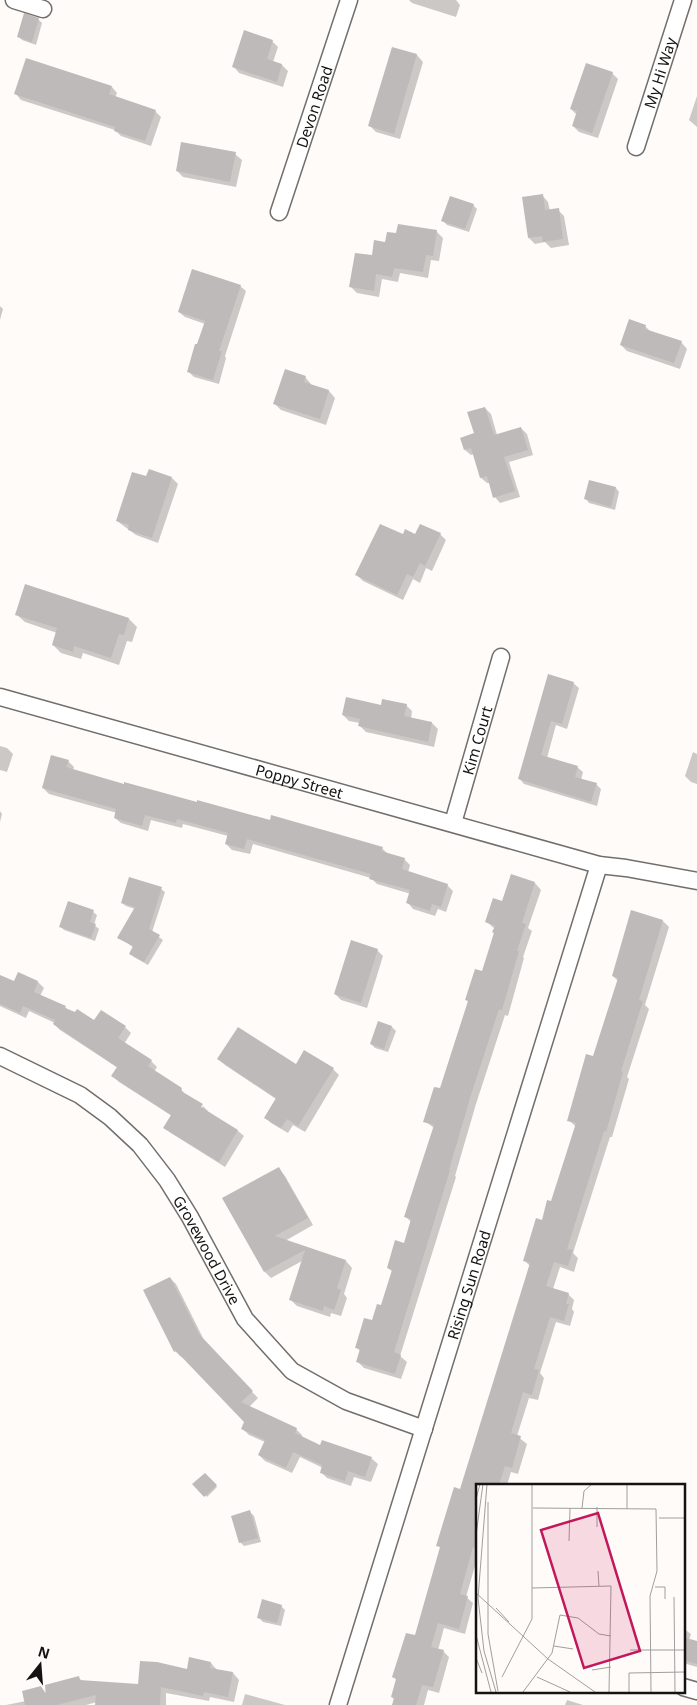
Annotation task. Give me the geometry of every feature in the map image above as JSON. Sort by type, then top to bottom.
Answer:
[{"type":"street","points":[[14,0],[43,9]]},
{"type":"street","name":"Devon Road","points":[[279,212],[349,0]]},
{"type":"street","name":"My Hi Way","points":[[636,147],[683,0]]},
{"type":"street","name":"Kim Court","points":[[453,823],[500,657]]},
{"type":"street","name":"Poppy Street","points":[[0,697],[599,865],[697,881]]},
{"type":"street","name":"Rising Sun Road","points":[[338,1705],[599,865]]},
{"type":"street","name":"Grovewood Drive","points":[[0,1056],[80,1095],[110,1117],[140,1145],[167,1180],[190,1217],[245,1319],[292,1371],[346,1401],[424,1429]]},
{"type":"street","points":[[684,1687],[697,1691]]},
{"type":"building","points":[[24,13],[39,18],[32,42],[17,37]]},
{"type":"building","points":[[244,30],[273,40],[267,59],[282,64],[277,82],[232,67]]},
{"type":"building","points":[[392,47],[417,54],[394,134],[368,126]]},
{"type":"building","points":[[26,58],[112,86],[109,94],[156,110],[145,141],[114,131],[115,127],[14,94]]},
{"type":"building","points":[[586,63],[613,72],[592,133],[572,126],[577,111],[570,109]]},
{"type":"building","points":[[181,142],[236,152],[230,182],[176,171]]},
{"type":"building","points":[[543,194],[545,210],[559,208],[563,239],[543,242],[542,236],[528,238],[522,197]]},
{"type":"building","points":[[450,196],[474,204],[465,229],[441,221]]},
{"type":"building","points":[[398,224],[437,230],[433,256],[426,255],[423,272],[394,268],[392,277],[376,274],[374,291],[349,287],[355,253],[372,255],[374,240],[385,242],[387,232],[396,233]]},
{"type":"building","points":[[192,269],[241,285],[219,351],[222,351],[213,380],[187,372],[195,344],[197,344],[205,321],[178,312]]},
{"type":"building","points":[[629,319],[646,325],[645,329],[682,341],[674,363],[620,345]]},
{"type":"building","points":[[285,369],[306,376],[304,382],[329,390],[320,419],[273,404]]},
{"type":"building","points":[[485,407],[494,435],[521,427],[528,450],[504,457],[515,491],[493,498],[487,476],[480,478],[471,448],[464,450],[460,438],[474,433],[467,412]]},
{"type":"building","points":[[149,469],[172,477],[152,538],[128,530],[129,525],[116,521],[132,472],[146,476]]},
{"type":"building","points":[[589,480],[616,487],[611,507],[584,499]]},
{"type":"building","points":[[380,524],[403,534],[405,529],[415,534],[420,524],[441,533],[425,566],[420,563],[413,577],[407,574],[397,595],[355,575]]},
{"type":"building","points":[[25,584],[129,618],[124,635],[119,634],[111,658],[74,646],[73,652],[52,645],[57,628],[15,615]]},
{"type":"building","points":[[548,674],[574,682],[562,724],[551,721],[541,755],[578,766],[575,777],[597,783],[591,802],[518,779]]},
{"type":"building","points":[[346,697],[381,705],[382,699],[407,704],[404,716],[432,722],[428,742],[358,726],[360,719],[342,715]]},
{"type":"building","points":[[51,755],[69,760],[66,767],[124,784],[124,782],[270,820],[271,815],[383,847],[381,851],[405,858],[402,869],[448,884],[441,907],[432,904],[430,911],[406,903],[410,890],[369,879],[371,874],[247,839],[244,849],[225,844],[228,833],[177,819],[176,823],[145,815],[142,826],[114,818],[116,809],[42,788]]},
{"type":"building","points":[[511,874],[535,882],[522,923],[526,924],[502,1010],[499,1009],[470,1098],[394,1352],[401,1355],[395,1374],[356,1362],[360,1349],[355,1348],[364,1318],[372,1320],[377,1304],[381,1305],[392,1270],[387,1268],[395,1240],[404,1243],[411,1219],[404,1217],[434,1125],[423,1122],[434,1087],[440,1088],[468,1001],[465,1000],[475,969],[482,971],[494,933],[492,932],[495,926],[485,922],[493,898],[502,901]]},
{"type":"building","points":[[129,877],[162,887],[149,929],[160,935],[144,962],[129,954],[133,946],[117,938],[135,907],[121,903]]},
{"type":"building","points":[[68,901],[94,910],[90,922],[96,924],[91,938],[59,927]]},
{"type":"building","points":[[631,910],[663,920],[639,1000],[643,1001],[621,1071],[623,1072],[606,1132],[604,1131],[567,1249],[573,1250],[568,1266],[554,1262],[546,1286],[569,1293],[566,1304],[569,1304],[564,1321],[550,1317],[534,1369],[539,1370],[532,1395],[523,1392],[511,1433],[521,1436],[512,1468],[505,1466],[499,1484],[476,1484],[476,1548],[473,1547],[460,1594],[468,1596],[459,1629],[438,1623],[431,1647],[444,1650],[433,1687],[422,1685],[416,1705],[392,1705],[394,1698],[391,1697],[396,1679],[392,1677],[406,1633],[415,1635],[440,1547],[436,1546],[454,1487],[460,1489],[530,1263],[523,1261],[536,1218],[542,1220],[547,1200],[551,1201],[576,1123],[567,1121],[586,1054],[593,1056],[618,978],[612,976]]},
{"type":"building","points":[[351,940],[378,949],[361,1003],[334,994]]},
{"type":"building","points":[[18,972],[38,981],[34,992],[66,1006],[65,1008],[75,1012],[77,1009],[94,1020],[101,1010],[126,1026],[118,1038],[152,1060],[148,1066],[182,1088],[181,1091],[203,1104],[201,1107],[238,1130],[219,1162],[163,1128],[171,1115],[111,1076],[117,1067],[53,1024],[55,1020],[23,1006],[20,1013],[0,1004],[0,975],[14,981]]},
{"type":"building","points":[[378,1021],[392,1026],[384,1049],[370,1044]]},
{"type":"building","points":[[238,1027],[296,1064],[304,1050],[334,1068],[298,1126],[287,1119],[281,1128],[264,1118],[276,1098],[217,1059]]},
{"type":"building","points":[[279,1167],[308,1218],[275,1236],[346,1260],[337,1288],[341,1290],[334,1310],[324,1306],[323,1311],[289,1300],[305,1250],[264,1272],[222,1198]]},
{"type":"building","points":[[170,1277],[199,1334],[253,1391],[241,1402],[297,1428],[295,1433],[320,1445],[322,1440],[372,1457],[365,1477],[348,1471],[345,1481],[320,1473],[322,1465],[293,1452],[286,1468],[258,1455],[265,1440],[241,1429],[244,1422],[176,1351],[174,1352],[143,1290]]},
{"type":"building","points":[[205,1473],[217,1485],[204,1497],[192,1484]]},
{"type":"building","points":[[250,1510],[258,1538],[239,1543],[231,1516]]},
{"type":"building","points":[[262,1599],[282,1605],[277,1623],[257,1618]]},
{"type":"building","points":[[684,1637],[697,1641],[697,1664],[684,1660]]},
{"type":"building","points":[[189,1657],[211,1662],[210,1668],[233,1672],[228,1697],[204,1692],[203,1696],[161,1687],[160,1705],[95,1705],[96,1695],[57,1705],[25,1705],[22,1691],[79,1676],[80,1680],[138,1684],[140,1661],[157,1662],[187,1669]]}]
